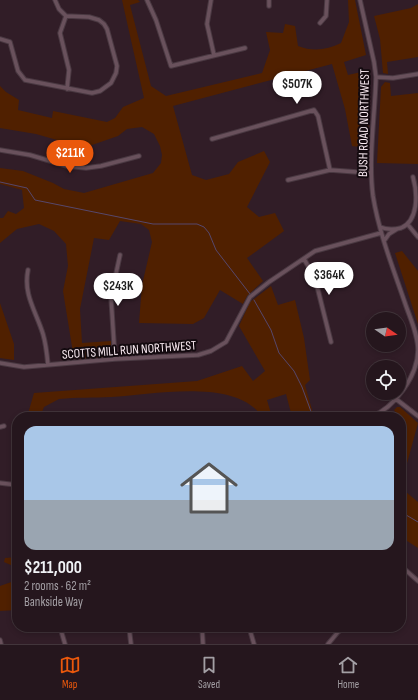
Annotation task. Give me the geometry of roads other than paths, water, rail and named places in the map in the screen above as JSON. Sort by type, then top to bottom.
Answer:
[{"type":"street","points":[[0,39],[10,42],[18,71],[25,80],[92,93],[100,91],[111,83],[117,66],[109,35],[104,24],[99,20],[89,17],[66,16],[55,0]]},
{"type":"street","points":[[147,0],[156,20],[171,66],[245,48]]},
{"type":"street","points":[[211,0],[207,24],[214,55]]},
{"type":"street","points":[[269,0],[269,6]]},
{"type":"street","points":[[320,23],[326,16],[327,0]]},
{"type":"street","name":"BUSH ROAD NORTHWEST","points":[[360,0],[376,77],[370,173],[381,233],[417,339],[417,361],[406,384]]},
{"type":"street","points":[[66,16],[60,33],[69,70],[67,89]]},
{"type":"street","points":[[376,77],[393,78],[418,74]]},
{"type":"street","points":[[212,139],[314,110],[318,116],[330,170]]},
{"type":"street","points":[[0,150],[30,155],[60,164],[86,168],[101,166],[139,156]]},
{"type":"street","points":[[288,180],[330,170],[370,173]]},
{"type":"street","points":[[380,227],[387,230],[409,226],[416,216],[418,208],[413,177]]},
{"type":"street","points":[[409,226],[418,237]]},
{"type":"street","points":[[384,241],[389,234],[397,229]]},
{"type":"street","name":"SCOTTS MILL RUN NORTHWEST","points":[[0,363],[24,367],[115,359],[198,355],[212,350],[226,342],[250,297],[315,251],[381,233]]},
{"type":"street","points":[[115,359],[111,297],[120,255]]},
{"type":"street","points":[[304,259],[315,278],[331,342]]},
{"type":"street","points":[[28,270],[26,282],[28,298],[46,347],[48,365]]},
{"type":"street","points":[[381,412],[387,409],[395,400]]},
{"type":"street","points":[[397,400],[418,416]]},
{"type":"street","points":[[0,484],[12,485]]},
{"type":"street","points":[[406,570],[418,580]]},
{"type":"street","points":[[61,632],[65,644]]},
{"type":"street","points":[[130,632],[131,644]]},
{"type":"street","points":[[202,632],[203,644]]},
{"type":"street","points":[[250,632],[254,644]]},
{"type":"street","points":[[328,644],[338,632]]},
{"type":"street","points":[[0,640],[1,644]]},
{"type":"waterway","points":[[0,182],[27,188],[35,200],[153,224],[197,224],[204,227],[209,233],[216,250],[250,294]]},
{"type":"waterway","points":[[254,300],[271,330],[279,353],[294,371],[311,412]]},
{"type":"waterway","points":[[406,515],[418,522]]}]
